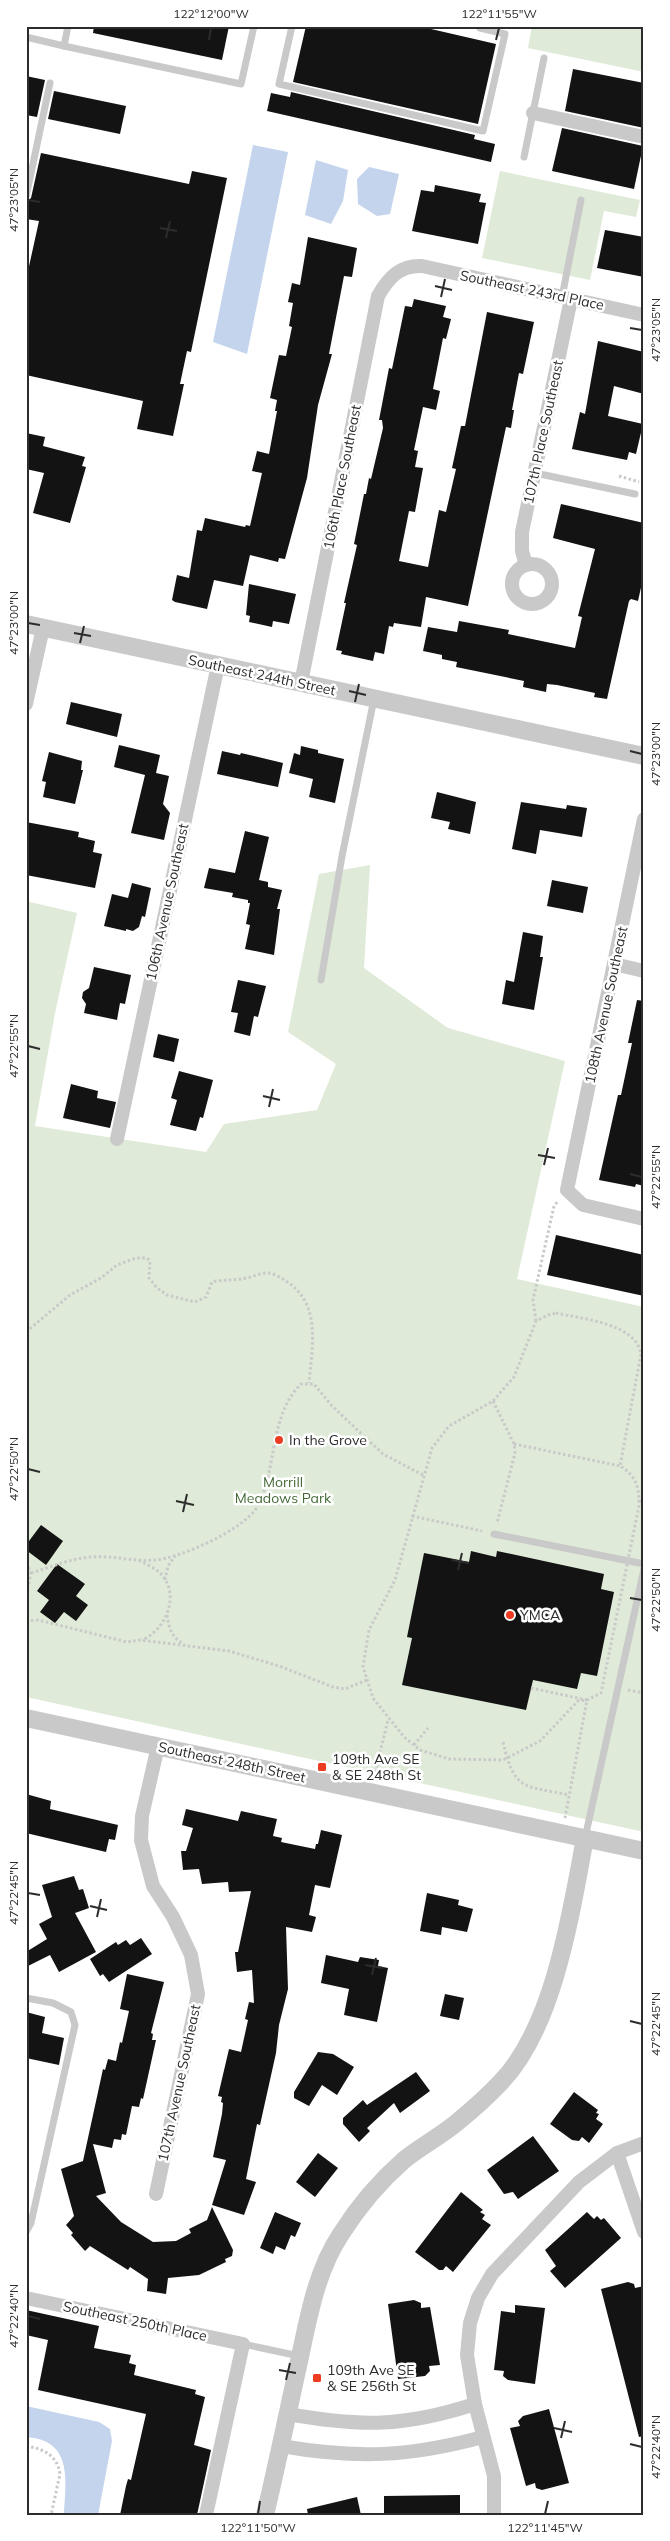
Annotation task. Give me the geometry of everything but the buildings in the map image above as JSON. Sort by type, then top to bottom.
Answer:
[{"type":"street","points":[[533,113],[644,137]]},
{"type":"street","name":"Southeast 243rd Place","points":[[393,275],[403,268],[422,266],[644,314]]},
{"type":"street","name":"106th Place Southeast","points":[[301,683],[378,296],[393,275]]},
{"type":"street","name":"107th Place Southeast","points":[[526,565],[522,551],[522,532],[567,298]]},
{"type":"street","points":[[26,704],[35,626]]},
{"type":"street","name":"Southeast 244th Street","points":[[35,626],[644,756]]},
{"type":"street","name":"106th Avenue Southeast","points":[[117,1139],[218,665]]},
{"type":"street","name":"108th Avenue Southeast","points":[[567,1190],[644,819]]},
{"type":"street","points":[[614,964],[644,970]]},
{"type":"street","points":[[567,1190],[583,1205],[644,1219]]},
{"type":"street","name":"Southeast 248th Street","points":[[26,1718],[644,1851]]},
{"type":"street","name":"107th Avenue Southeast","points":[[156,2194],[198,1994],[191,1955],[173,1917],[153,1886],[140,1840],[142,1816],[158,1746]]},
{"type":"street","points":[[265,2515],[300,2356],[320,2276],[329,2253],[341,2233],[379,2184],[404,2160],[455,2124],[501,2082],[526,2048],[538,2026],[549,1995],[572,1909],[585,1838]]},
{"type":"street","points":[[494,2515],[494,2476],[475,2404],[466,2355],[470,2323],[478,2298],[492,2274],[579,2182],[617,2153],[644,2143]]},
{"type":"street","points":[[617,2153],[644,2232]]},
{"type":"street","name":"Southeast 250th Place","points":[[26,2298],[244,2344]]},
{"type":"street","points":[[206,2515],[244,2344]]},
{"type":"street","points":[[288,2414],[345,2423],[378,2424],[447,2413],[475,2404]]},
{"type":"street","points":[[281,2446],[342,2454],[379,2456],[423,2452],[483,2437]]},
{"type":"lane","points":[[64,46],[68,26]]},
{"type":"lane","points":[[26,38],[241,84],[254,26]]},
{"type":"lane","points":[[292,26],[279,84],[483,131],[505,34],[477,27]]},
{"type":"lane","points":[[524,157],[544,58]]},
{"type":"lane","points":[[26,197],[50,82]]},
{"type":"lane","points":[[567,298],[582,200]]},
{"type":"lane","points":[[534,473],[635,494]]},
{"type":"lane","points":[[321,980],[342,856],[374,699]]},
{"type":"lane","points":[[494,1534],[644,1564]]},
{"type":"lane","points":[[585,1838],[644,1569]]},
{"type":"lane","points":[[26,1998],[53,2003],[71,2012],[75,2025],[31,2222],[26,2232]]},
{"type":"lane","points":[[244,2344],[300,2356]]},
{"type":"path","points":[[536,1321],[533,1300],[554,1206],[567,1190]]},
{"type":"path","points":[[26,1332],[70,1295],[102,1278],[116,1265],[136,1258],[146,1258],[150,1261],[149,1278],[157,1288],[167,1295],[195,1302],[206,1297],[212,1282],[225,1279],[245,1279],[267,1272],[278,1276],[294,1286],[303,1298],[312,1319],[308,1382]]},
{"type":"path","points":[[31,1574],[67,1561],[90,1557],[156,1560],[175,1556],[201,1546],[248,1518],[257,1508],[286,1402],[301,1384],[308,1382],[314,1384],[332,1406],[383,1454],[423,1475]]},
{"type":"path","points":[[412,1516],[494,1534],[515,1453],[514,1444],[493,1401]]},
{"type":"path","points":[[514,1444],[620,1466]]},
{"type":"path","points":[[639,1501],[644,1502]]},
{"type":"path","points":[[175,1556],[168,1566],[165,1580],[169,1600],[167,1614],[169,1627],[174,1639],[187,1645]]},
{"type":"path","points":[[138,1560],[159,1572],[165,1580]]},
{"type":"path","points":[[26,1563],[31,1574],[26,1595]]},
{"type":"path","points":[[26,1621],[38,1620],[127,1642],[152,1636],[159,1629],[167,1614]]},
{"type":"path","points":[[140,1640],[229,1651],[279,1666],[333,1687],[345,1689],[367,1680]]},
{"type":"path","points":[[531,1688],[587,1700],[564,1819]]},
{"type":"path","points":[[373,1782],[388,1720]]},
{"type":"path","points":[[414,1745],[428,1728]]},
{"type":"path","points":[[503,1742],[512,1775],[518,1781],[528,1786],[569,1795]]},
{"type":"path","points":[[26,2446],[46,2451],[55,2459],[59,2467],[60,2474],[51,2515]]},
{"type":"green space","points":[[532,26],[644,26],[644,72],[528,48]]},
{"type":"green space","points":[[500,171],[640,200],[636,217],[604,211],[590,280],[482,258]]},
{"type":"green space","name":"Morrill Meadows Park","points":[[370,865],[364,968],[448,1028],[565,1061],[517,1279],[644,1307],[644,1832],[26,1697],[26,901],[77,913],[55,1013],[35,1126],[206,1152],[224,1124],[317,1110],[336,1064],[288,1032],[319,874]]},
{"type":"water","points":[[253,145],[288,152],[247,354],[213,342]]},
{"type":"water","points":[[316,160],[348,170],[343,201],[331,224],[305,215]]},
{"type":"water","points":[[369,167],[399,174],[390,214],[377,216],[358,204],[357,179]]},
{"type":"water","points":[[26,2406],[99,2422],[110,2429],[112,2441],[98,2515],[64,2515],[66,2488],[63,2464],[59,2454],[52,2446],[41,2440],[26,2437]]},
{"type":"place","name":"In the Grove","points":[[279,1440]]},
{"type":"place","name":"YMCA","points":[[510,1615]]},
{"type":"place","name":"109th Ave SE & SE 248th St","points":[[322,1767]]},
{"type":"place","name":"109th Ave SE & SE 256th St","points":[[317,2378]]}]
